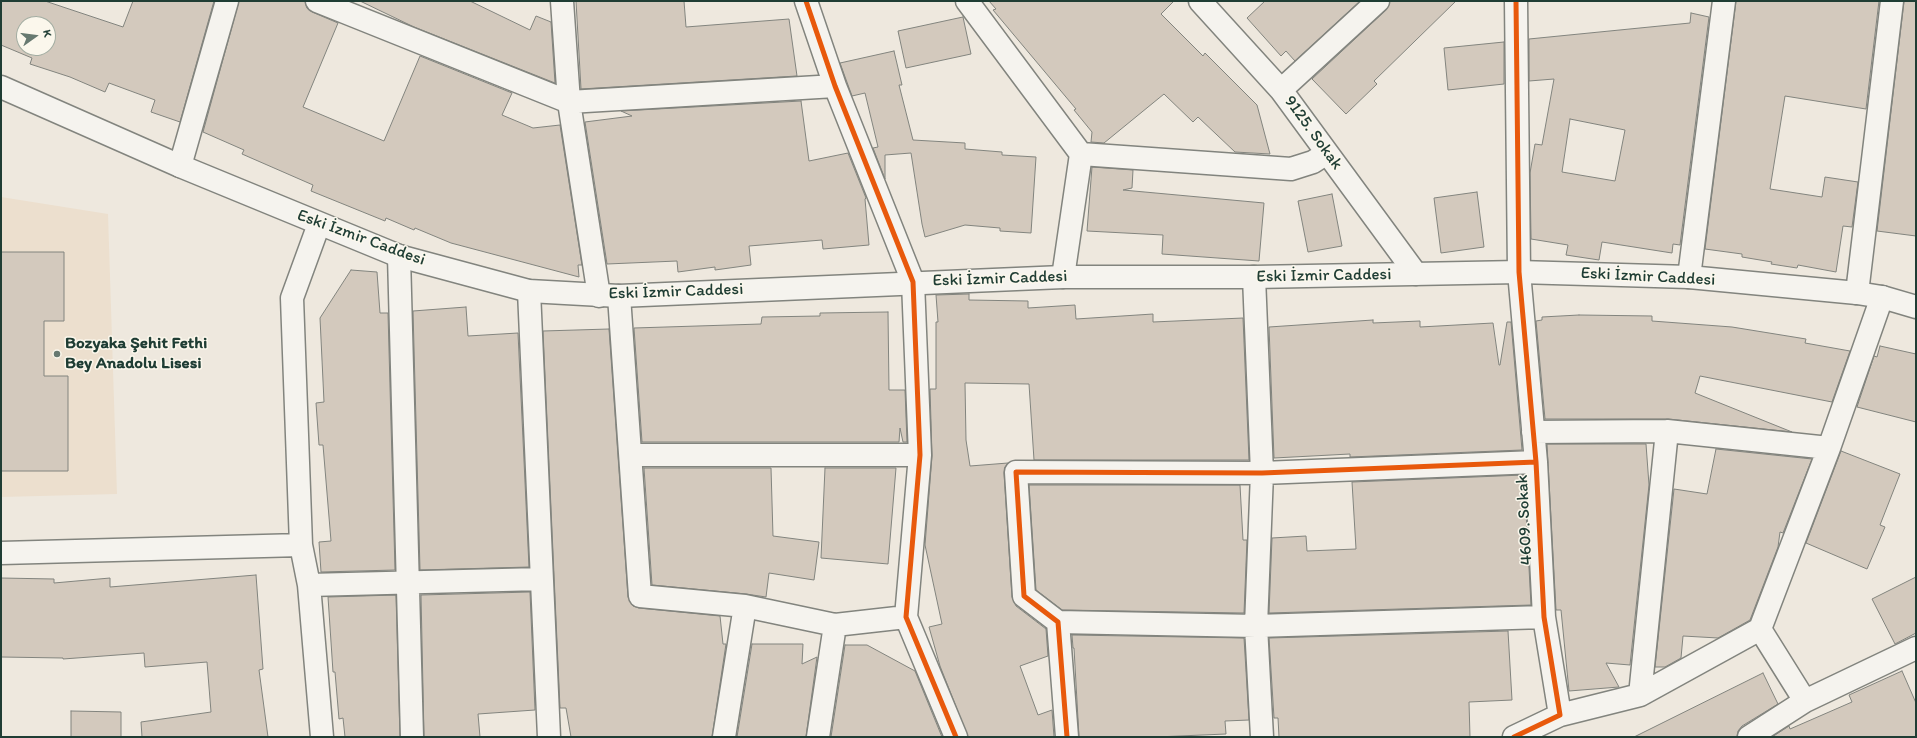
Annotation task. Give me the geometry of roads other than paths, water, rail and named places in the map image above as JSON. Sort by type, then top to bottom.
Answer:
[{"type":"street","points":[[180,166],[228,1]]},
{"type":"street","points":[[317,1],[569,102],[835,86]]},
{"type":"street","points":[[562,1],[569,102],[609,296],[631,455],[640,596],[745,606],[835,625],[906,617]]},
{"type":"street","points":[[806,1],[835,86],[913,282],[920,455],[906,617],[956,737]]},
{"type":"street","points":[[967,1],[1081,154],[1063,277]]},
{"type":"street","name":"9125. Sokak","points":[[1200,1],[1281,90],[1416,274]]},
{"type":"street","points":[[1281,90],[1378,1]]},
{"type":"street","name":"4609. Sokak","points":[[1516,1],[1519,272],[1536,462],[1544,617],[1560,715]]},
{"type":"street","points":[[1689,277],[1724,1]]},
{"type":"street","points":[[1857,293],[1892,1]]},
{"type":"street","name":"Eski İzmir Caddesi","points":[[1,86],[180,166],[400,256],[529,292],[609,296],[913,282],[1063,277],[1254,277],[1519,272],[1689,277],[1857,293],[1882,297],[1916,307]]},
{"type":"street","points":[[1081,154],[1291,169],[1313,162],[1327,154]]},
{"type":"street","points":[[320,224],[292,298],[301,545],[309,585],[322,737]]},
{"type":"street","points":[[400,256],[406,582],[412,737]]},
{"type":"street","points":[[1254,277],[1262,473],[1256,626],[1262,737]]},
{"type":"street","points":[[529,292],[549,737]]},
{"type":"street","points":[[1514,737],[1560,715],[1640,695],[1760,629],[1829,448],[1882,297]]},
{"type":"street","points":[[1640,695],[1667,431]]},
{"type":"street","points":[[1533,432],[1667,431],[1829,448]]},
{"type":"street","points":[[631,455],[920,455]]},
{"type":"street","points":[[1536,462],[1262,473],[1016,472],[1024,596],[1058,622],[1256,626],[1544,617]]},
{"type":"street","points":[[1,553],[301,545]]},
{"type":"street","points":[[309,585],[541,579]]},
{"type":"street","points":[[724,737],[745,606]]},
{"type":"street","points":[[1058,622],[1067,737]]},
{"type":"street","points":[[818,737],[835,625]]},
{"type":"street","points":[[1760,629],[1805,701]]},
{"type":"street","points":[[1749,737],[1805,701],[1916,648]]},
{"type":"place","name":"Bozyaka Şehit Fethi Bey Anadolu Lisesi","points":[[57,354]]}]
